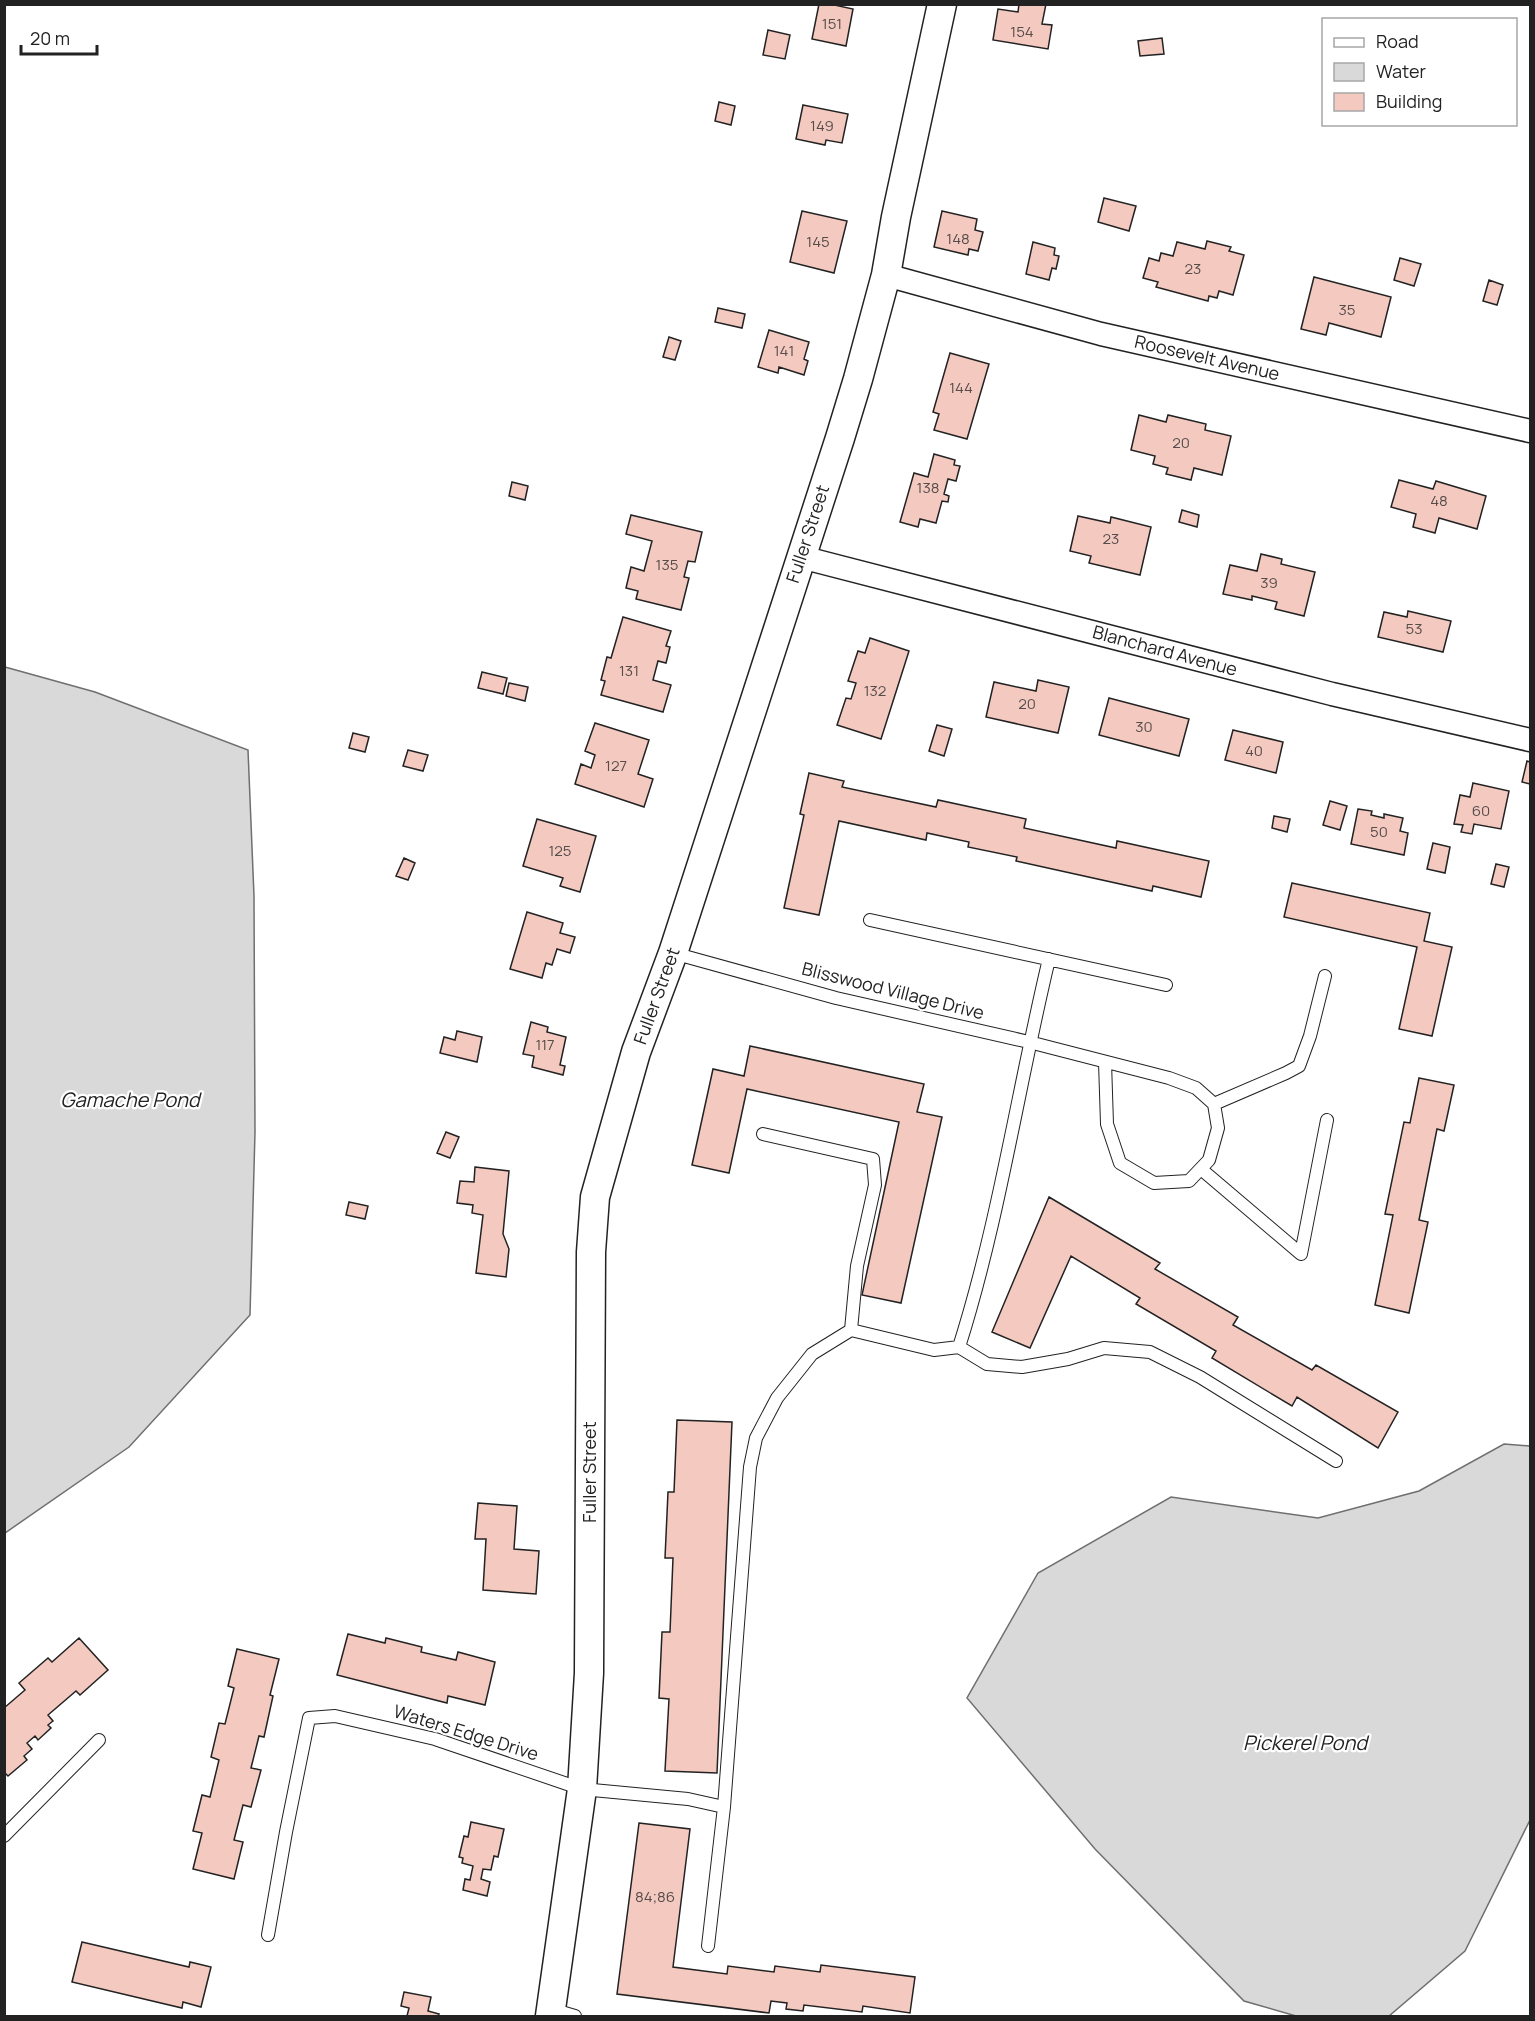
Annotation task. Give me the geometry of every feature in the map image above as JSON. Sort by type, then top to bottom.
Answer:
[{"type":"street","name":"Fuller Street","points":[[559,2014],[582,1789],[589,1673],[591,1252],[595,1197],[636,1052],[673,953],[840,438],[886,275],[896,217],[942,4]]},
{"type":"street","name":"Roosevelt Avenue","points":[[886,275],[1101,334],[1530,431]]},
{"type":"street","name":"Blanchard Avenue","points":[[801,557],[1332,694],[1530,740]]},
{"type":"lane","points":[[870,920],[1166,985]]},
{"type":"lane","name":"Blisswood Village Drive","points":[[673,953],[836,998],[1029,1042],[1105,1062],[1196,1088],[1214,1104]]},
{"type":"lane","points":[[959,1347],[992,1225],[1029,1042],[1049,959]]},
{"type":"lane","points":[[1105,1062],[1107,1124],[1120,1163],[1154,1184],[1189,1181],[1209,1160],[1218,1128],[1214,1104],[1286,1073],[1299,1065],[1310,1036],[1325,976]]},
{"type":"lane","points":[[1201,1169],[1301,1254],[1327,1120]]},
{"type":"lane","points":[[763,1134],[873,1159],[876,1185],[857,1266],[851,1330]]},
{"type":"lane","points":[[708,1946],[724,1807],[750,1467],[756,1438],[777,1398],[812,1354],[851,1330],[934,1350],[959,1347],[987,1364],[1022,1367],[1068,1359],[1104,1348],[1150,1352],[1200,1377],[1336,1461]]},
{"type":"lane","name":"Waters Edge Drive","points":[[268,1935],[309,1718],[335,1716],[435,1739],[582,1789],[688,1799],[724,1807]]},
{"type":"lane","points":[[4,1836],[99,1740]]},
{"type":"water","name":"Gamache Pond","points":[[5,667],[95,692],[248,750],[254,896],[255,1132],[250,1315],[129,1447],[5,1533]]},
{"type":"water","name":"Pickerel Pond","points":[[1504,1444],[1530,1446],[1530,1820],[1465,1951],[1389,2016],[1296,2016],[1244,2001],[1095,1849],[967,1698],[1038,1573],[1171,1497],[1318,1518],[1419,1491]]},
{"type":"building","points":[[819,4],[853,9],[846,46],[812,39]]},
{"type":"building","points":[[1019,4],[1046,4],[1042,24],[1052,25],[1048,49],[993,40],[998,9],[1018,12]]},
{"type":"building","points":[[768,30],[790,35],[785,59],[763,55]]},
{"type":"building","points":[[1162,38],[1164,54],[1140,56],[1138,41]]},
{"type":"building","points":[[719,102],[735,106],[731,125],[715,121]]},
{"type":"building","points":[[803,105],[848,114],[842,143],[826,140],[825,145],[796,139]]},
{"type":"building","points":[[1104,198],[1136,206],[1129,231],[1098,222]]},
{"type":"building","points":[[802,211],[847,221],[834,273],[790,262]]},
{"type":"building","points":[[942,211],[977,219],[975,230],[983,232],[978,251],[969,249],[968,255],[934,247]]},
{"type":"building","points":[[1207,241],[1231,247],[1229,251],[1244,255],[1233,295],[1219,291],[1217,298],[1209,296],[1208,301],[1156,287],[1158,282],[1143,278],[1149,258],[1159,261],[1161,253],[1173,256],[1177,242],[1205,249]]},
{"type":"building","points":[[1033,242],[1055,248],[1054,255],[1059,256],[1056,269],[1052,268],[1049,280],[1026,274]]},
{"type":"building","points":[[1400,258],[1421,264],[1414,286],[1394,280]]},
{"type":"building","points":[[1314,277],[1391,297],[1381,337],[1329,323],[1326,335],[1301,329]]},
{"type":"building","points":[[1489,280],[1503,285],[1497,305],[1483,301]]},
{"type":"building","points":[[718,308],[745,314],[742,328],[715,322]]},
{"type":"building","points":[[769,330],[809,342],[804,359],[808,361],[804,375],[779,367],[778,373],[758,367]]},
{"type":"building","points":[[669,337],[681,341],[675,360],[663,357]]},
{"type":"building","points":[[950,353],[989,364],[967,439],[934,430],[939,414],[933,412]]},
{"type":"building","points":[[1139,415],[1166,422],[1168,415],[1206,424],[1205,430],[1231,436],[1222,475],[1194,468],[1191,480],[1166,474],[1168,468],[1153,464],[1155,456],[1131,450]]},
{"type":"building","points":[[934,454],[955,460],[954,465],[960,466],[956,481],[948,479],[944,494],[949,496],[948,502],[942,501],[936,523],[920,519],[918,527],[900,522],[914,473],[928,477]]},
{"type":"building","points":[[1399,480],[1433,489],[1436,481],[1486,496],[1477,529],[1439,518],[1435,533],[1413,527],[1416,514],[1391,507]]},
{"type":"building","points":[[512,482],[528,486],[525,500],[509,496]]},
{"type":"building","points":[[1182,510],[1199,515],[1197,527],[1179,522]]},
{"type":"building","points":[[631,515],[702,532],[695,562],[688,561],[684,577],[689,578],[681,610],[636,599],[638,591],[626,588],[631,567],[644,571],[652,541],[626,534]]},
{"type":"building","points":[[1078,516],[1110,523],[1111,517],[1151,527],[1140,575],[1089,563],[1091,556],[1070,551]]},
{"type":"building","points":[[1261,554],[1282,559],[1281,564],[1315,572],[1304,616],[1275,609],[1277,602],[1252,596],[1252,600],[1223,594],[1230,565],[1257,571]]},
{"type":"building","points":[[1408,611],[1451,621],[1443,652],[1378,637],[1384,612],[1407,617]]},
{"type":"building","points":[[623,617],[671,631],[666,646],[670,647],[666,663],[658,661],[653,680],[671,685],[663,712],[601,695],[605,681],[601,680],[607,657],[611,658]]},
{"type":"building","points":[[870,638],[909,651],[881,739],[837,725],[846,698],[851,699],[856,683],[848,681],[858,651],[865,653]]},
{"type":"building","points":[[482,672],[507,678],[503,694],[478,688]]},
{"type":"building","points":[[1038,680],[1069,687],[1058,733],[986,717],[994,682],[1036,691]]},
{"type":"building","points":[[509,683],[528,687],[525,701],[506,696]]},
{"type":"building","points":[[1109,698],[1189,719],[1179,756],[1099,735]]},
{"type":"building","points":[[595,723],[649,740],[638,774],[653,779],[644,807],[575,784],[581,764],[591,768],[595,755],[585,751]]},
{"type":"building","points":[[937,725],[952,729],[944,756],[929,751]]},
{"type":"building","points":[[1233,730],[1283,742],[1276,773],[1225,760]]},
{"type":"building","points":[[353,733],[369,737],[365,752],[349,748]]},
{"type":"building","points":[[408,750],[428,755],[423,771],[403,766]]},
{"type":"building","points":[[1527,761],[1530,762],[1530,784],[1522,782]]},
{"type":"building","points":[[809,773],[844,781],[842,787],[936,807],[938,800],[1026,819],[1024,828],[1116,848],[1117,841],[1209,861],[1201,897],[1153,886],[1152,891],[1016,861],[1017,857],[968,847],[969,842],[927,833],[926,840],[839,821],[819,915],[784,908],[804,815],[800,814]]},
{"type":"building","points":[[1473,783],[1509,791],[1501,829],[1474,824],[1472,834],[1461,832],[1463,825],[1454,824],[1460,795],[1470,797]]},
{"type":"building","points":[[1330,801],[1347,806],[1340,830],[1323,825]]},
{"type":"building","points":[[1358,809],[1372,811],[1371,815],[1384,818],[1384,814],[1403,818],[1400,831],[1408,833],[1404,855],[1351,844]]},
{"type":"building","points":[[1274,816],[1290,819],[1287,832],[1272,828]]},
{"type":"building","points":[[537,819],[596,836],[580,892],[560,886],[563,878],[523,866]]},
{"type":"building","points":[[1433,843],[1450,847],[1445,873],[1427,869]]},
{"type":"building","points":[[404,858],[415,863],[408,880],[396,876]]},
{"type":"building","points":[[1496,864],[1509,867],[1504,887],[1491,884]]},
{"type":"building","points":[[1292,883],[1430,913],[1424,941],[1452,947],[1432,1036],[1399,1029],[1417,947],[1284,917]]},
{"type":"building","points":[[527,912],[563,923],[560,933],[575,937],[570,953],[557,949],[552,965],[546,963],[542,978],[510,969]]},
{"type":"building","points":[[531,1022],[548,1027],[547,1032],[566,1037],[560,1065],[565,1066],[563,1075],[532,1067],[534,1056],[523,1054]]},
{"type":"building","points":[[457,1031],[482,1037],[477,1062],[440,1053],[444,1037],[455,1040]]},
{"type":"building","points":[[750,1046],[924,1084],[917,1112],[942,1117],[901,1303],[862,1295],[899,1122],[747,1089],[729,1173],[692,1165],[713,1069],[744,1076]]},
{"type":"building","points":[[1419,1078],[1454,1085],[1444,1131],[1437,1129],[1419,1220],[1428,1222],[1409,1313],[1375,1305],[1393,1215],[1385,1214],[1404,1122],[1410,1123]]},
{"type":"building","points":[[446,1132],[459,1137],[450,1158],[437,1153]]},
{"type":"building","points":[[475,1167],[509,1171],[503,1234],[509,1249],[506,1277],[476,1273],[483,1215],[472,1213],[473,1205],[457,1203],[460,1181],[474,1182]]},
{"type":"building","points":[[1049,1197],[1160,1263],[1155,1269],[1238,1317],[1233,1325],[1312,1370],[1316,1365],[1398,1412],[1378,1448],[1297,1397],[1292,1406],[1212,1358],[1216,1351],[1136,1304],[1140,1298],[1071,1256],[1030,1348],[992,1332]]},
{"type":"building","points":[[349,1202],[368,1206],[365,1219],[346,1215]]},
{"type":"building","points":[[677,1420],[732,1422],[717,1773],[665,1771],[669,1699],[659,1698],[662,1632],[670,1632],[673,1558],[665,1558],[668,1492],[674,1492]]},
{"type":"building","points":[[478,1503],[517,1506],[514,1549],[539,1551],[536,1594],[483,1590],[486,1539],[475,1539]]},
{"type":"building","points":[[348,1634],[385,1643],[386,1638],[422,1647],[421,1652],[456,1660],[458,1652],[495,1662],[485,1705],[448,1696],[447,1703],[337,1675]]},
{"type":"building","points":[[79,1638],[108,1670],[80,1695],[76,1691],[48,1715],[53,1721],[48,1725],[51,1728],[38,1740],[35,1736],[27,1743],[32,1749],[24,1756],[27,1760],[8,1776],[4,1772],[4,1708],[25,1690],[19,1683],[48,1658],[52,1662]]},
{"type":"building","points":[[237,1649],[279,1659],[270,1695],[273,1696],[264,1737],[259,1736],[251,1768],[261,1770],[251,1807],[243,1805],[234,1840],[243,1842],[234,1879],[193,1869],[202,1833],[193,1831],[202,1795],[210,1797],[219,1760],[211,1757],[219,1723],[225,1724],[234,1688],[228,1686]]},
{"type":"building","points":[[471,1822],[504,1829],[498,1857],[494,1856],[491,1870],[483,1869],[481,1879],[490,1882],[487,1896],[463,1890],[465,1879],[470,1880],[473,1866],[462,1863],[463,1858],[459,1857],[464,1836],[468,1837]]},
{"type":"building","points":[[639,1823],[690,1829],[673,1967],[727,1974],[728,1966],[774,1972],[775,1966],[820,1972],[821,1965],[915,1977],[910,2013],[863,2006],[862,2012],[804,2005],[803,2011],[786,2009],[787,2003],[771,2001],[769,2013],[617,1994]]},
{"type":"building","points":[[82,1942],[189,1967],[190,1962],[211,1967],[201,2007],[183,2002],[182,2008],[72,1982]]},
{"type":"building","points":[[404,1992],[431,1997],[428,2011],[439,2014],[438,2016],[407,2016],[409,2008],[401,2006]]}]
